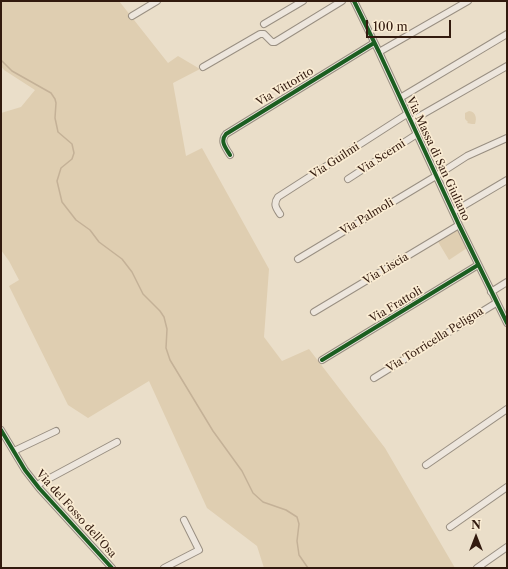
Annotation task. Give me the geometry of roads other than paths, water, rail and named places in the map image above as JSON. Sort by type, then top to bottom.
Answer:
[{"type":"street","points":[[132,16],[157,1]]},
{"type":"street","points":[[264,24],[303,1]]},
{"type":"street","points":[[203,67],[260,34],[264,34],[272,42],[275,42],[342,1]]},
{"type":"street","name":"Via Massa di San Giuliano","points":[[354,1],[478,265],[507,323]]},
{"type":"street","points":[[379,52],[468,1]]},
{"type":"street","points":[[400,98],[507,34]]},
{"type":"street","name":"Via Vittorito","points":[[230,154],[223,143],[223,139],[226,134],[374,43]]},
{"type":"street","points":[[411,121],[507,66]]},
{"type":"street","name":"Via Guilmi","points":[[280,214],[275,206],[275,201],[278,197],[407,114]]},
{"type":"street","name":"Via Scerni","points":[[348,179],[417,134]]},
{"type":"street","name":"Via Palmoli","points":[[298,259],[467,156],[507,138]]},
{"type":"street","points":[[453,212],[507,180]]},
{"type":"street","name":"Via Liscia","points":[[314,312],[459,225]]},
{"type":"street","name":"Via Frattoli","points":[[322,360],[478,265]]},
{"type":"street","points":[[491,292],[507,282]]},
{"type":"street","name":"Via Torricella Peligna","points":[[374,378],[496,302]]},
{"type":"street","points":[[426,465],[507,409]]},
{"type":"street","name":"Via del Fosso dell'Osa","points":[[1,430],[25,470],[108,567]]},
{"type":"street","points":[[14,451],[56,431]]},
{"type":"street","points":[[1,444],[7,441]]},
{"type":"street","points":[[37,485],[117,442]]},
{"type":"street","points":[[450,527],[507,487]]},
{"type":"street","points":[[164,568],[199,550],[184,520]]},
{"type":"street","points":[[477,568],[507,547]]},
{"type":"waterway","points":[[1,60],[12,71],[51,93],[55,99],[55,118],[58,132],[72,144],[74,153],[72,159],[61,168],[57,181],[62,202],[76,220],[90,230],[99,242],[122,259],[132,272],[143,294],[160,311],[164,317],[167,329],[166,348],[170,360],[213,431],[242,471],[253,493],[263,502],[286,510],[297,517],[299,524],[297,541],[299,555],[308,568]]}]
